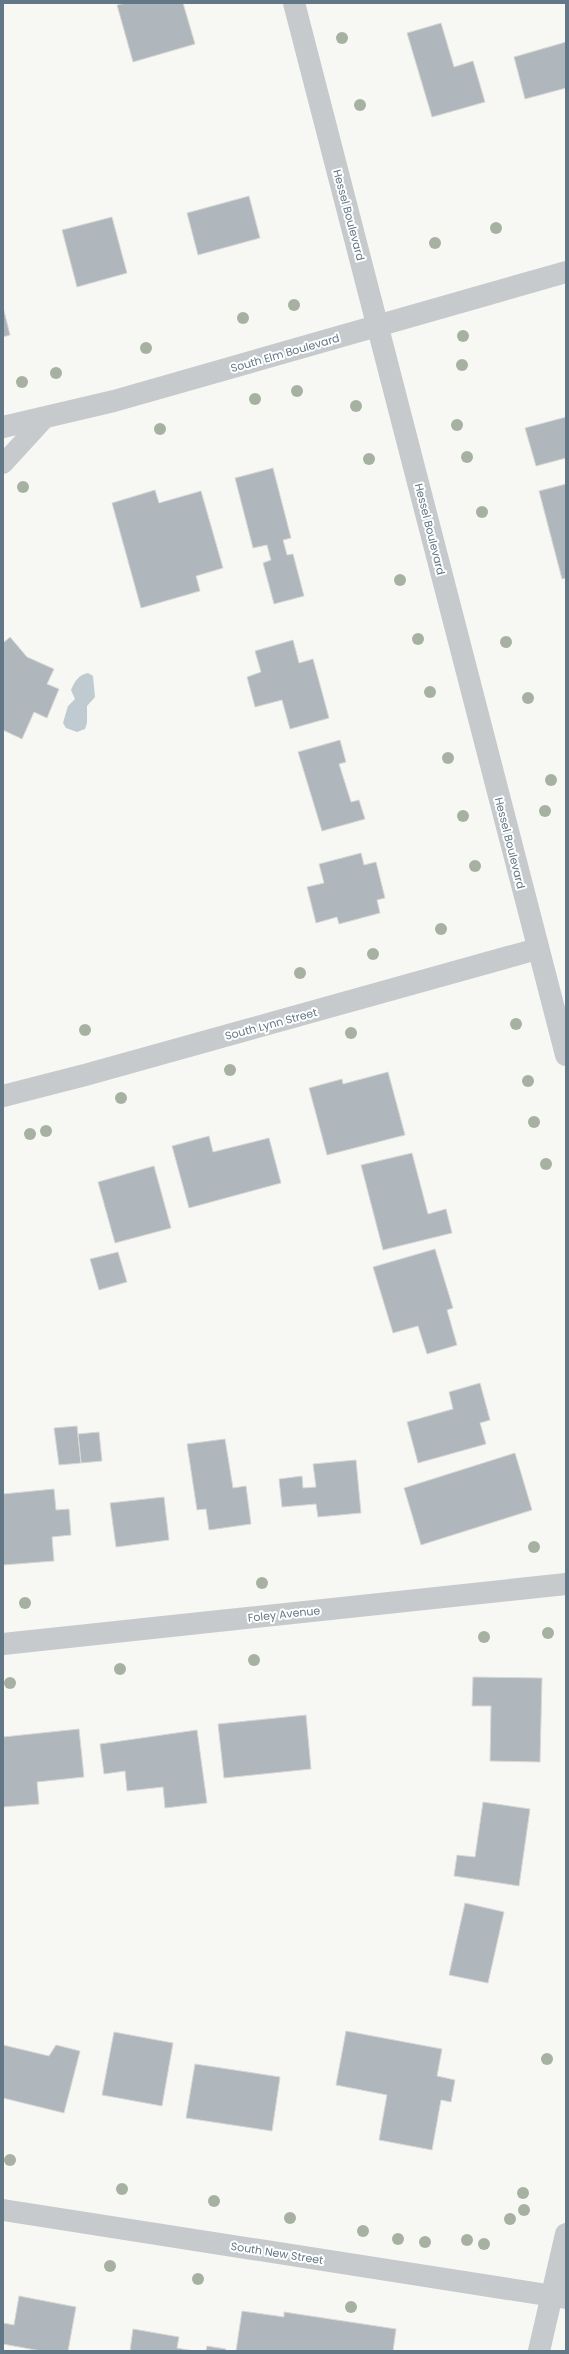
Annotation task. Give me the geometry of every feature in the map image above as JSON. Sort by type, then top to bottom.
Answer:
[{"type":"street","name":"Hessel Boulevard","points":[[294,3],[537,949],[566,1055]]},
{"type":"street","name":"South Elm Boulevard","points":[[3,427],[122,398],[566,272]]},
{"type":"street","name":"South Lynn Street","points":[[3,1096],[93,1073],[537,949]]},
{"type":"street","name":"Foley Avenue","points":[[3,1644],[566,1584]]},
{"type":"street","name":"South New Street","points":[[3,2210],[558,2297]]},
{"type":"street","points":[[540,2351],[558,2297],[566,2234]]},
{"type":"lane","points":[[3,464],[48,416]]},
{"type":"shaded area","points":[[88,673],[93,676],[95,697],[87,706],[87,723],[85,729],[77,732],[66,728],[63,723],[68,706],[75,699],[71,690],[74,684],[79,677]]},
{"type":"building","points":[[126,3],[183,3],[195,44],[133,62],[117,5]]},
{"type":"building","points":[[441,23],[454,67],[473,61],[485,102],[432,117],[407,33]]},
{"type":"building","points":[[566,42],[566,88],[525,99],[514,57]]},
{"type":"building","points":[[249,196],[260,238],[198,255],[187,213]]},
{"type":"building","points":[[112,217],[127,273],[77,287],[62,230]]},
{"type":"building","points":[[3,307],[10,335],[3,337]]},
{"type":"building","points":[[566,417],[566,458],[536,466],[525,428]]},
{"type":"building","points":[[273,468],[291,538],[283,540],[287,555],[293,554],[304,596],[274,604],[263,563],[271,560],[267,545],[253,548],[235,478]]},
{"type":"building","points":[[566,484],[566,578],[562,579],[539,491]]},
{"type":"building","points":[[155,490],[159,503],[201,491],[223,568],[196,576],[200,591],[141,608],[112,503]]},
{"type":"building","points":[[10,637],[27,657],[54,669],[47,684],[59,689],[47,718],[34,712],[22,739],[3,730],[3,643]]},
{"type":"building","points":[[293,640],[299,663],[313,659],[329,718],[290,729],[282,700],[255,707],[247,677],[261,672],[255,651]]},
{"type":"building","points":[[340,740],[346,762],[339,764],[351,802],[359,800],[365,819],[322,831],[298,752]]},
{"type":"building","points":[[361,853],[364,865],[376,862],[385,898],[377,900],[380,913],[339,924],[337,917],[316,923],[307,887],[324,883],[319,864]]},
{"type":"building","points":[[388,1072],[405,1135],[327,1155],[309,1088],[342,1079],[343,1084]]},
{"type":"building","points":[[209,1136],[213,1152],[269,1138],[281,1183],[189,1208],[172,1146]]},
{"type":"building","points":[[412,1153],[428,1214],[446,1209],[452,1233],[383,1250],[361,1165]]},
{"type":"building","points":[[154,1166],[171,1228],[115,1243],[98,1182]]},
{"type":"building","points":[[435,1249],[453,1308],[447,1310],[457,1345],[427,1354],[418,1326],[393,1333],[373,1267]]},
{"type":"building","points":[[118,1252],[127,1282],[99,1290],[90,1259]]},
{"type":"building","points":[[480,1383],[490,1420],[480,1423],[486,1444],[418,1463],[407,1422],[453,1409],[449,1392]]},
{"type":"building","points":[[77,1426],[81,1463],[59,1465],[54,1428]]},
{"type":"building","points":[[99,1432],[102,1461],[81,1463],[78,1434]]},
{"type":"building","points":[[225,1439],[233,1488],[246,1486],[251,1524],[209,1530],[206,1509],[197,1510],[187,1444]]},
{"type":"building","points":[[515,1453],[532,1510],[421,1545],[404,1488]]},
{"type":"building","points":[[356,1460],[361,1513],[318,1517],[316,1504],[282,1507],[279,1479],[302,1476],[303,1488],[316,1487],[313,1464]]},
{"type":"building","points":[[54,1489],[56,1510],[69,1509],[71,1535],[52,1537],[54,1561],[3,1565],[3,1494]]},
{"type":"building","points":[[164,1497],[169,1540],[116,1547],[110,1503]]},
{"type":"building","points":[[473,1677],[542,1678],[540,1762],[490,1761],[491,1706],[472,1706]]},
{"type":"building","points":[[306,1715],[311,1769],[224,1778],[218,1724]]},
{"type":"building","points":[[79,1729],[84,1777],[37,1782],[39,1804],[3,1807],[3,1737]]},
{"type":"building","points":[[197,1730],[207,1803],[165,1808],[163,1787],[127,1791],[125,1771],[104,1774],[100,1744]]},
{"type":"building","points":[[483,1802],[530,1809],[519,1886],[454,1876],[457,1855],[475,1857]]},
{"type":"building","points":[[465,1903],[504,1912],[488,1983],[449,1975]]},
{"type":"building","points":[[346,2031],[442,2049],[437,2076],[455,2080],[451,2102],[441,2100],[432,2150],[379,2140],[387,2095],[336,2085]]},
{"type":"building","points":[[114,2032],[173,2043],[162,2106],[102,2095]]},
{"type":"building","points":[[3,2045],[49,2056],[56,2045],[80,2051],[64,2113],[3,2098]]},
{"type":"building","points":[[195,2064],[280,2077],[272,2131],[186,2118]]},
{"type":"building","points":[[19,2296],[76,2307],[68,2351],[41,2351],[3,2344],[3,2323],[14,2325]]},
{"type":"building","points":[[242,2311],[284,2317],[284,2312],[396,2329],[393,2351],[236,2351]]},
{"type":"building","points":[[133,2329],[179,2337],[177,2348],[194,2351],[130,2351]]},
{"type":"building","points":[[207,2346],[226,2349],[225,2351],[206,2351]]}]
